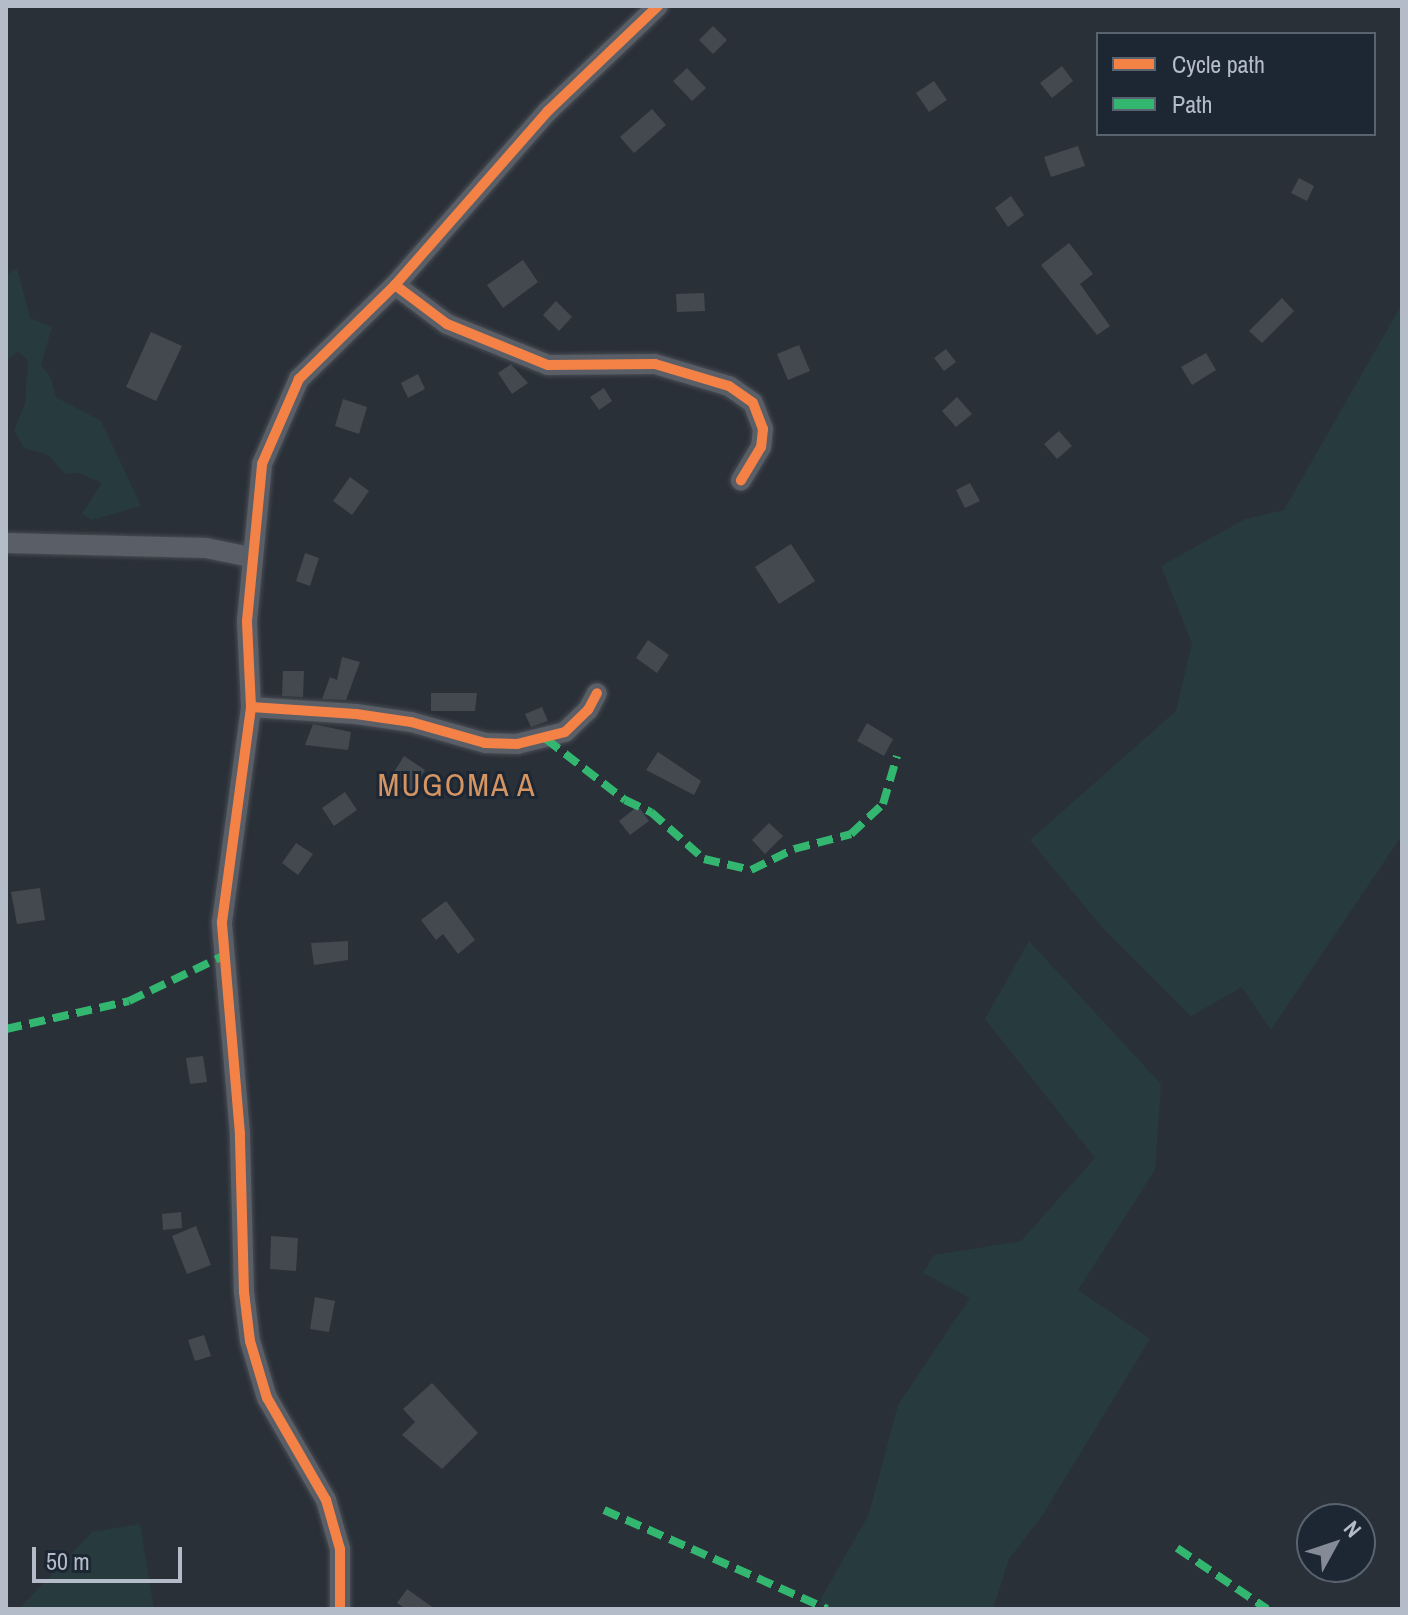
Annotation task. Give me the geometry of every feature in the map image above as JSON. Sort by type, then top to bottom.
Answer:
[{"type":"street","points":[[340,1609],[340,1549],[326,1500],[267,1398],[250,1341],[244,1292],[238,1103],[222,922],[251,707],[250,557],[262,464],[299,379],[395,285],[548,111],[658,6]]},
{"type":"street","points":[[395,285],[447,324],[548,365],[655,364],[729,386],[753,403],[763,429],[761,447],[741,480]]},
{"type":"street","points":[[6,543],[206,548],[250,557]]},
{"type":"street","points":[[251,707],[356,714],[411,722],[485,743],[517,744],[565,732],[588,710],[597,693]]},
{"type":"green space","points":[[17,268],[30,318],[52,327],[41,365],[51,378],[56,397],[101,421],[141,506],[92,520],[82,514],[102,483],[79,473],[65,474],[48,455],[24,448],[14,430],[25,404],[28,360],[18,351],[6,362],[6,275]]},
{"type":"green space","points":[[1402,304],[1402,835],[1271,1030],[1242,987],[1191,1016],[1100,925],[1030,840],[1176,711],[1192,643],[1161,566],[1245,519],[1284,510]]},
{"type":"green space","points":[[1029,941],[1161,1084],[1155,1170],[1078,1290],[1150,1339],[1042,1516],[1009,1559],[993,1609],[827,1609],[818,1604],[869,1514],[898,1405],[970,1298],[923,1273],[934,1255],[1021,1241],[1095,1158],[985,1019]]},
{"type":"green space","points":[[140,1524],[154,1609],[19,1609],[92,1532]]},
{"type":"building","points":[[713,26],[727,40],[713,54],[699,40]]},
{"type":"building","points":[[1062,66],[1073,81],[1052,98],[1040,83]]},
{"type":"building","points":[[687,68],[706,88],[692,101],[673,81]]},
{"type":"building","points":[[934,81],[947,100],[929,112],[916,93]]},
{"type":"building","points":[[652,109],[666,125],[634,153],[620,137]]},
{"type":"building","points":[[1078,146],[1085,166],[1051,177],[1044,157]]},
{"type":"building","points":[[1299,178],[1314,186],[1307,201],[1291,193]]},
{"type":"building","points":[[1011,196],[1024,215],[1008,227],[995,208]]},
{"type":"building","points":[[1069,243],[1093,274],[1080,284],[1110,326],[1097,335],[1041,265]]},
{"type":"building","points":[[523,260],[538,282],[503,308],[487,285]]},
{"type":"building","points":[[704,293],[705,311],[677,312],[676,294]]},
{"type":"building","points":[[1282,298],[1294,311],[1262,343],[1249,331]]},
{"type":"building","points":[[556,301],[572,317],[559,331],[543,315]]},
{"type":"building","points":[[151,332],[182,346],[156,401],[126,387]]},
{"type":"building","points":[[799,345],[810,371],[788,380],[777,354]]},
{"type":"building","points":[[946,349],[956,362],[944,371],[934,358]]},
{"type":"building","points":[[1206,353],[1216,370],[1192,385],[1181,367]]},
{"type":"building","points":[[511,364],[528,383],[512,394],[498,373]]},
{"type":"building","points":[[418,374],[425,389],[408,398],[401,383]]},
{"type":"building","points":[[604,388],[612,401],[599,410],[590,397]]},
{"type":"building","points":[[957,397],[972,414],[956,427],[942,411]]},
{"type":"building","points":[[343,399],[367,407],[359,434],[335,426]]},
{"type":"building","points":[[1059,431],[1072,446],[1057,459],[1044,444]]},
{"type":"building","points":[[350,477],[369,491],[352,515],[333,501]]},
{"type":"building","points":[[970,483],[980,501],[965,508],[956,490]]},
{"type":"building","points":[[791,544],[815,581],[779,604],[755,567]]},
{"type":"building","points":[[305,553],[319,558],[310,586],[296,581]]},
{"type":"building","points":[[648,640],[669,655],[657,673],[636,658]]},
{"type":"building","points":[[342,657],[360,662],[346,700],[322,699],[330,677],[337,680]]},
{"type":"building","points":[[283,671],[304,671],[303,697],[282,696]]},
{"type":"building","points":[[431,693],[477,693],[475,711],[431,711]]},
{"type":"building","points":[[542,707],[548,721],[531,727],[525,714]]},
{"type":"building","points":[[867,723],[893,739],[884,756],[857,741]]},
{"type":"building","points":[[313,724],[351,732],[348,750],[305,745]]},
{"type":"building","points":[[658,752],[701,781],[694,795],[646,770]]},
{"type":"building","points":[[404,756],[425,770],[410,794],[389,780]]},
{"type":"building","points":[[345,792],[357,810],[334,826],[322,808]]},
{"type":"building","points":[[638,806],[649,821],[630,835],[619,821]]},
{"type":"building","points":[[769,823],[783,836],[765,854],[752,840]]},
{"type":"building","points":[[296,843],[313,854],[298,875],[282,863]]},
{"type":"building","points":[[40,888],[45,920],[17,924],[11,892]]},
{"type":"building","points":[[446,901],[475,940],[458,954],[443,934],[436,940],[421,920]]},
{"type":"building","points":[[348,941],[348,960],[314,965],[311,943]]},
{"type":"building","points":[[203,1056],[207,1082],[190,1084],[186,1058]]},
{"type":"building","points":[[181,1212],[182,1228],[163,1230],[162,1214]]},
{"type":"building","points":[[196,1226],[211,1265],[187,1274],[172,1236]]},
{"type":"building","points":[[271,1236],[298,1238],[296,1271],[270,1269]]},
{"type":"building","points":[[315,1297],[335,1301],[329,1332],[310,1329]]},
{"type":"building","points":[[204,1335],[211,1356],[195,1361],[188,1340]]},
{"type":"building","points":[[432,1383],[478,1433],[442,1469],[402,1435],[415,1422],[403,1409]]},
{"type":"building","points":[[407,1589],[435,1609],[406,1609],[397,1603]]},
{"type":"marked path","points":[[546,739],[625,800],[651,812],[704,859],[751,870],[794,849],[851,834],[883,804],[897,756]]},
{"type":"marked path","points":[[6,1029],[129,1001],[223,956]]},
{"type":"marked path","points":[[604,1510],[827,1609]]},
{"type":"marked path","points":[[1177,1548],[1267,1609]]},
{"type":"cycle path","points":[[340,1609],[340,1549],[326,1500],[267,1398],[250,1341],[244,1292],[240,1134],[222,922],[251,707],[247,621],[262,464],[299,379],[395,285],[548,111],[658,6]]},
{"type":"cycle path","points":[[395,285],[447,324],[548,365],[655,364],[729,386],[753,403],[763,429],[761,447],[741,480]]},
{"type":"cycle path","points":[[251,707],[356,714],[411,722],[485,743],[517,744],[565,732],[588,710],[597,693]]},
{"type":"district","name":"MUGOMA A","points":[[457,785]]}]
